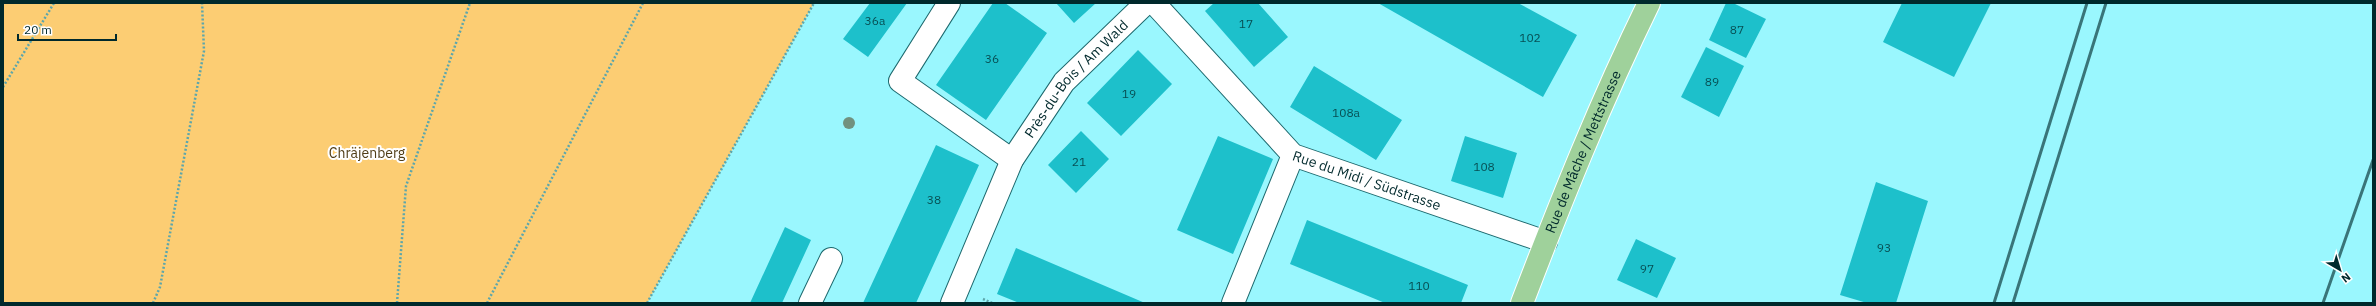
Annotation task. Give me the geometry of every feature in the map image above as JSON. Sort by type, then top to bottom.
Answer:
[{"type":"main road","name":"Rue de Mâche / Mettstrasse","points":[[1522,303],[1612,80],[1649,3]]},
{"type":"street","points":[[949,3],[900,81],[1012,160]]},
{"type":"street","name":"Près-du-Bois / Am Wald","points":[[952,303],[1012,160],[1064,82],[1146,3]]},
{"type":"street","points":[[1154,3],[1293,156]]},
{"type":"street","name":"Rue du Midi / Südstrasse","points":[[1233,303],[1293,156],[1546,242]]},
{"type":"street","points":[[810,303],[831,259]]},
{"type":"path","points":[[3,87],[54,3]]},
{"type":"path","points":[[153,303],[160,287],[204,51],[202,3]]},
{"type":"path","points":[[397,303],[406,186],[470,3]]},
{"type":"path","points":[[487,303],[643,3]]},
{"type":"path","points":[[647,303],[814,3]]},
{"type":"green space","name":"Chräjenberg","points":[[3,3],[814,3],[647,303],[3,303]]},
{"type":"building","points":[[870,3],[907,3],[868,57],[843,39]]},
{"type":"building","points":[[993,3],[1005,3],[1047,33],[986,120],[936,85]]},
{"type":"building","points":[[1056,3],[1096,3],[1074,23]]},
{"type":"building","points":[[1214,3],[1258,3],[1288,37],[1254,67],[1205,11]]},
{"type":"building","points":[[1378,3],[1518,3],[1577,35],[1543,97]]},
{"type":"building","points":[[1726,3],[1733,3],[1766,19],[1746,58],[1709,40]]},
{"type":"building","points":[[1902,3],[1991,3],[1954,77],[1883,42]]},
{"type":"building","points":[[1706,47],[1744,66],[1719,117],[1681,97]]},
{"type":"building","points":[[1138,50],[1172,84],[1121,136],[1087,103]]},
{"type":"building","points":[[1314,66],[1402,120],[1376,160],[1290,107]]},
{"type":"building","points":[[1081,131],[1109,159],[1076,193],[1048,165]]},
{"type":"building","points":[[1218,136],[1273,159],[1233,254],[1177,230]]},
{"type":"building","points":[[1465,136],[1517,153],[1503,198],[1451,181]]},
{"type":"building","points":[[936,145],[979,165],[916,303],[863,303]]},
{"type":"building","points":[[1876,182],[1928,201],[1896,303],[1867,303],[1840,295]]},
{"type":"building","points":[[1307,220],[1468,285],[1461,303],[1385,303],[1290,264]]},
{"type":"building","points":[[785,227],[811,240],[782,303],[750,303]]},
{"type":"building","points":[[1636,239],[1676,258],[1657,298],[1617,280]]},
{"type":"building","points":[[1016,248],[1145,303],[1019,303],[997,294]]},
{"type":"railway","points":[[1994,303],[2087,3]]},
{"type":"railway","points":[[2013,303],[2106,3]]},
{"type":"railway","points":[[2323,303],[2373,160]]}]
